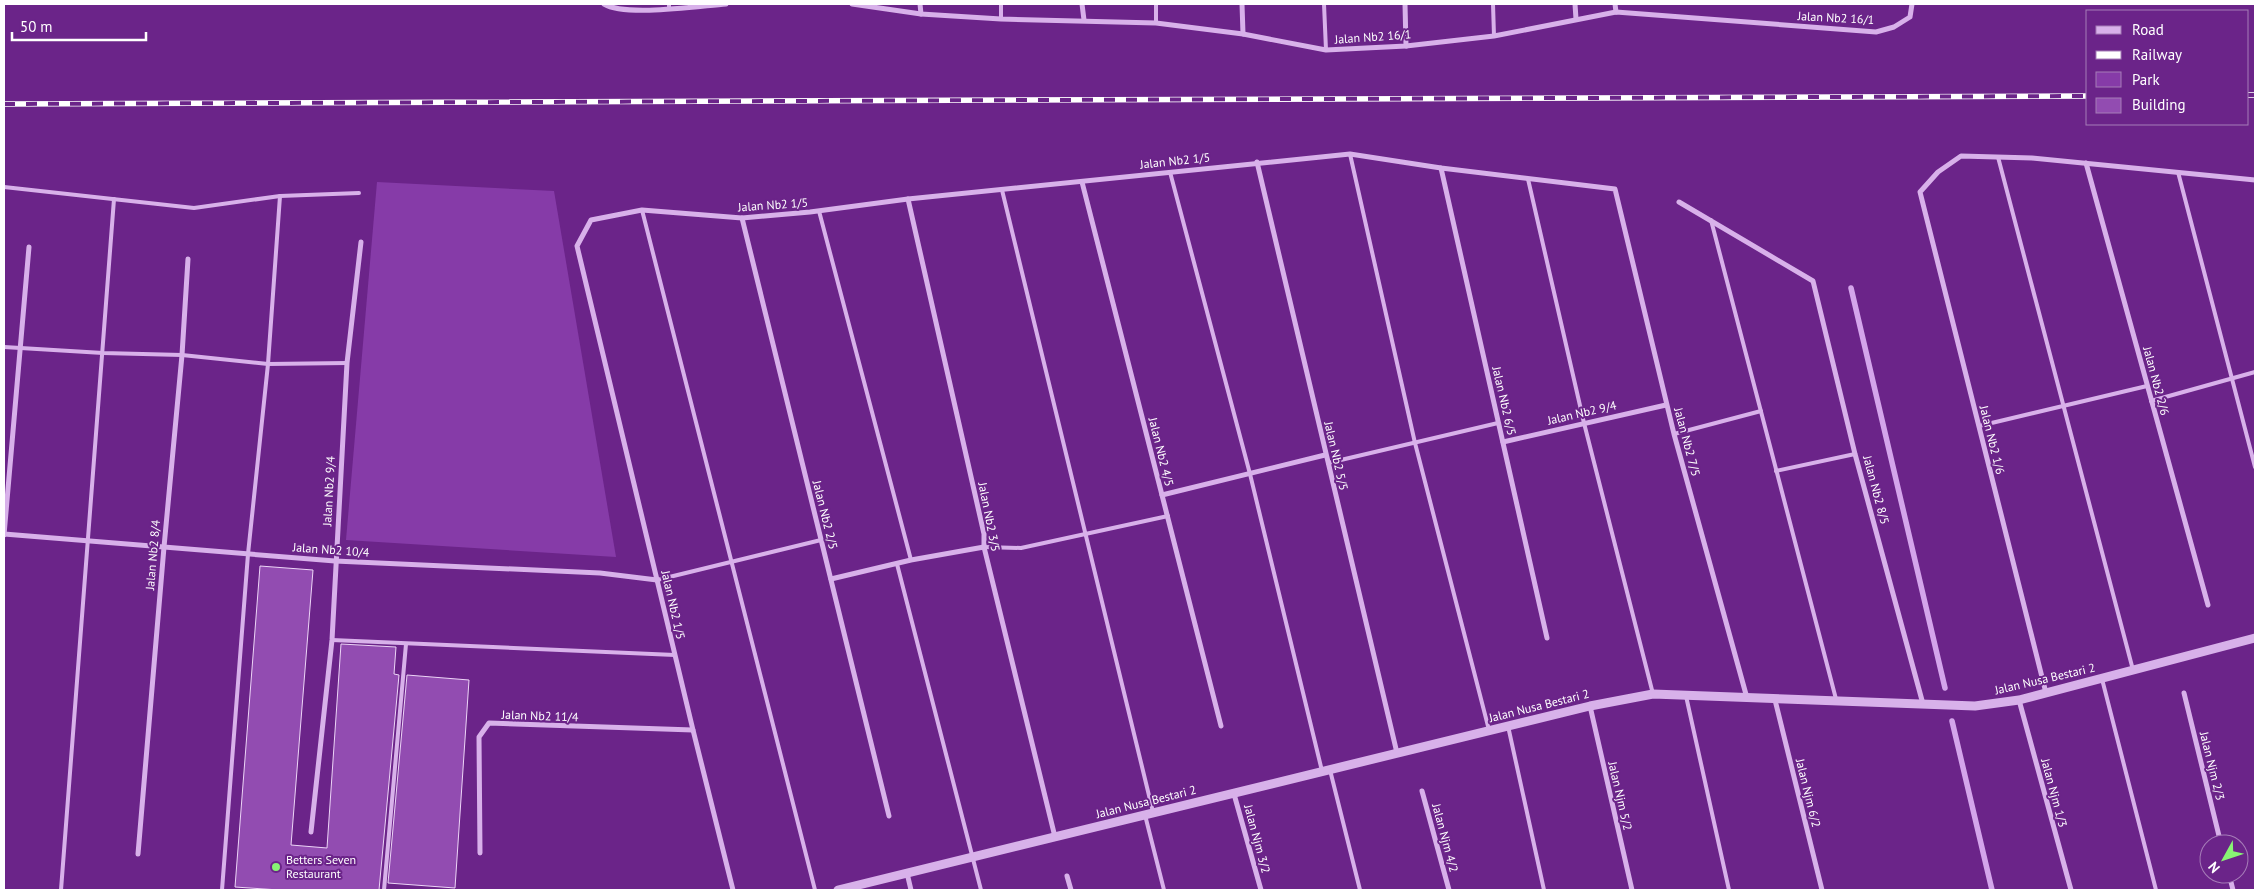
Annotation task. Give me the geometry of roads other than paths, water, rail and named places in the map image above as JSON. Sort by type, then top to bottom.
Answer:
[{"type":"street","points":[[604,4],[612,9],[726,4]]},
{"type":"street","name":"Jalan Nb2 16/1","points":[[852,4],[921,14],[1001,19],[1156,23],[1243,34],[1326,50],[1406,46],[1494,36],[1616,12],[1876,32],[1894,26],[1910,17],[1912,4]]},
{"type":"street","points":[[920,4],[921,14]]},
{"type":"street","points":[[1082,4],[1084,20]]},
{"type":"street","points":[[1242,4],[1243,34]]},
{"type":"street","points":[[1405,4],[1406,46]]},
{"type":"street","points":[[1575,4],[1576,19]]},
{"type":"street","points":[[1615,4],[1616,12]]},
{"type":"street","name":"Jalan Nb2 1/5","points":[[733,890],[692,730],[577,246],[591,220],[642,210],[742,218],[819,212],[908,200],[1256,162],[1350,154],[1441,168],[1615,189]]},
{"type":"street","name":"Jalan Nb2 1/6","points":[[1998,157],[1961,156],[1938,172],[1920,192],[2046,693]]},
{"type":"street","points":[[1998,157],[2086,163],[2255,180]]},
{"type":"street","name":"Jalan Nb2 5/5","points":[[1256,162],[1397,754]]},
{"type":"street","name":"Jalan Nb2 2/6","points":[[2086,163],[2208,605]]},
{"type":"street","name":"Jalan Nb2 6/5","points":[[1441,168],[1547,638]]},
{"type":"street","name":"Jalan Nb2 4/5","points":[[1082,182],[1221,726]]},
{"type":"street","name":"Jalan Nb2 7/5","points":[[1615,189],[1666,405],[1747,698]]},
{"type":"street","name":"Jalan Nb2 3/5","points":[[908,200],[984,534],[984,547],[1055,837]]},
{"type":"street","points":[[1679,202],[1710,219]]},
{"type":"street","name":"Jalan Nb2 2/5","points":[[742,218],[889,816]]},
{"type":"street","name":"Jalan Nb2 8/5","points":[[1710,219],[1813,281],[1855,454],[1923,704]]},
{"type":"street","name":"Jalan Nb2 9/4","points":[[311,832],[332,640],[347,363],[361,242]]},
{"type":"street","points":[[4,534],[29,247]]},
{"type":"street","name":"Jalan Nb2 8/4","points":[[138,854],[182,355],[188,259]]},
{"type":"street","name":"Jalan Nb2 9/4","points":[[1503,442],[1666,405]]},
{"type":"street","points":[[1162,495],[1325,455]]},
{"type":"street","name":"Jalan Nb2 10/4","points":[[4,534],[335,561],[600,573],[657,580]]},
{"type":"street","points":[[831,579],[911,560],[984,547]]},
{"type":"street","name":"Jalan Nusa Bestari 2","points":[[838,890],[1590,706],[1653,694],[1776,700],[1836,699],[1975,706],[2019,700],[2255,638]]},
{"type":"street","name":"Jalan Njm 2/3","points":[[2184,693],[2219,834]]},
{"type":"street","name":"Jalan Njm 6/2","points":[[1776,700],[1822,890]]},
{"type":"street","name":"Jalan Njm 1/3","points":[[2019,700],[2071,890]]},
{"type":"street","name":"Jalan Njm 5/2","points":[[1590,706],[1632,890]]},
{"type":"street","name":"Jalan Nb2 11/4","points":[[480,853],[479,737],[490,723],[692,730]]},
{"type":"street","name":"Jalan Njm 4/2","points":[[1422,791],[1449,890]]},
{"type":"street","name":"Jalan Njm 3/2","points":[[1234,794],[1260,890]]},
{"type":"street","points":[[907,873],[911,890]]},
{"type":"street","points":[[1067,876],[1071,890]]},
{"type":"lane","points":[[1000,4],[1001,19]]},
{"type":"lane","points":[[1156,4],[1156,23]]},
{"type":"lane","points":[[1324,4],[1326,50]]},
{"type":"lane","points":[[1493,4],[1494,36]]},
{"type":"lane","points":[[1350,154],[1415,443],[1490,731]]},
{"type":"lane","points":[[1998,157],[2133,670]]},
{"type":"lane","points":[[1170,172],[1326,771],[1360,890]]},
{"type":"lane","points":[[2178,172],[2255,466]]},
{"type":"lane","points":[[1528,179],[1584,423],[1653,694]]},
{"type":"lane","points":[[4,187],[194,208],[280,196],[359,193]]},
{"type":"lane","points":[[1002,190],[1150,814],[1164,890]]},
{"type":"lane","points":[[222,890],[248,554],[268,364],[280,196]]},
{"type":"lane","points":[[61,890],[114,199]]},
{"type":"lane","points":[[642,210],[815,890]]},
{"type":"lane","points":[[819,212],[911,560]]},
{"type":"lane","points":[[1710,219],[1836,699]]},
{"type":"lane","points":[[4,347],[103,353],[182,355],[268,364],[347,363]]},
{"type":"lane","points":[[2151,401],[2255,372]]},
{"type":"lane","points":[[1979,426],[2147,386]]},
{"type":"lane","points":[[1674,434],[1761,411]]},
{"type":"lane","points":[[1327,463],[1498,423]]},
{"type":"lane","points":[[1776,471],[1855,454]]},
{"type":"lane","points":[[984,547],[1021,548],[1168,516]]},
{"type":"lane","points":[[657,580],[821,540]]},
{"type":"lane","points":[[897,564],[981,890]]},
{"type":"lane","points":[[332,640],[674,655]]},
{"type":"lane","points":[[384,890],[406,644]]},
{"type":"lane","points":[[2102,678],[2156,890]]},
{"type":"lane","points":[[1686,696],[1729,890]]},
{"type":"lane","points":[[1508,726],[1544,890]]},
{"type":"waterway","points":[[1851,288],[1945,688]]},
{"type":"waterway","points":[[1952,721],[1992,890]]},
{"type":"railway","points":[[2249,95],[2255,95]]},
{"type":"railway","points":[[4,104],[2086,96]]},
{"type":"place","name":"Betters Seven Restaurant","points":[[276,867]]}]
